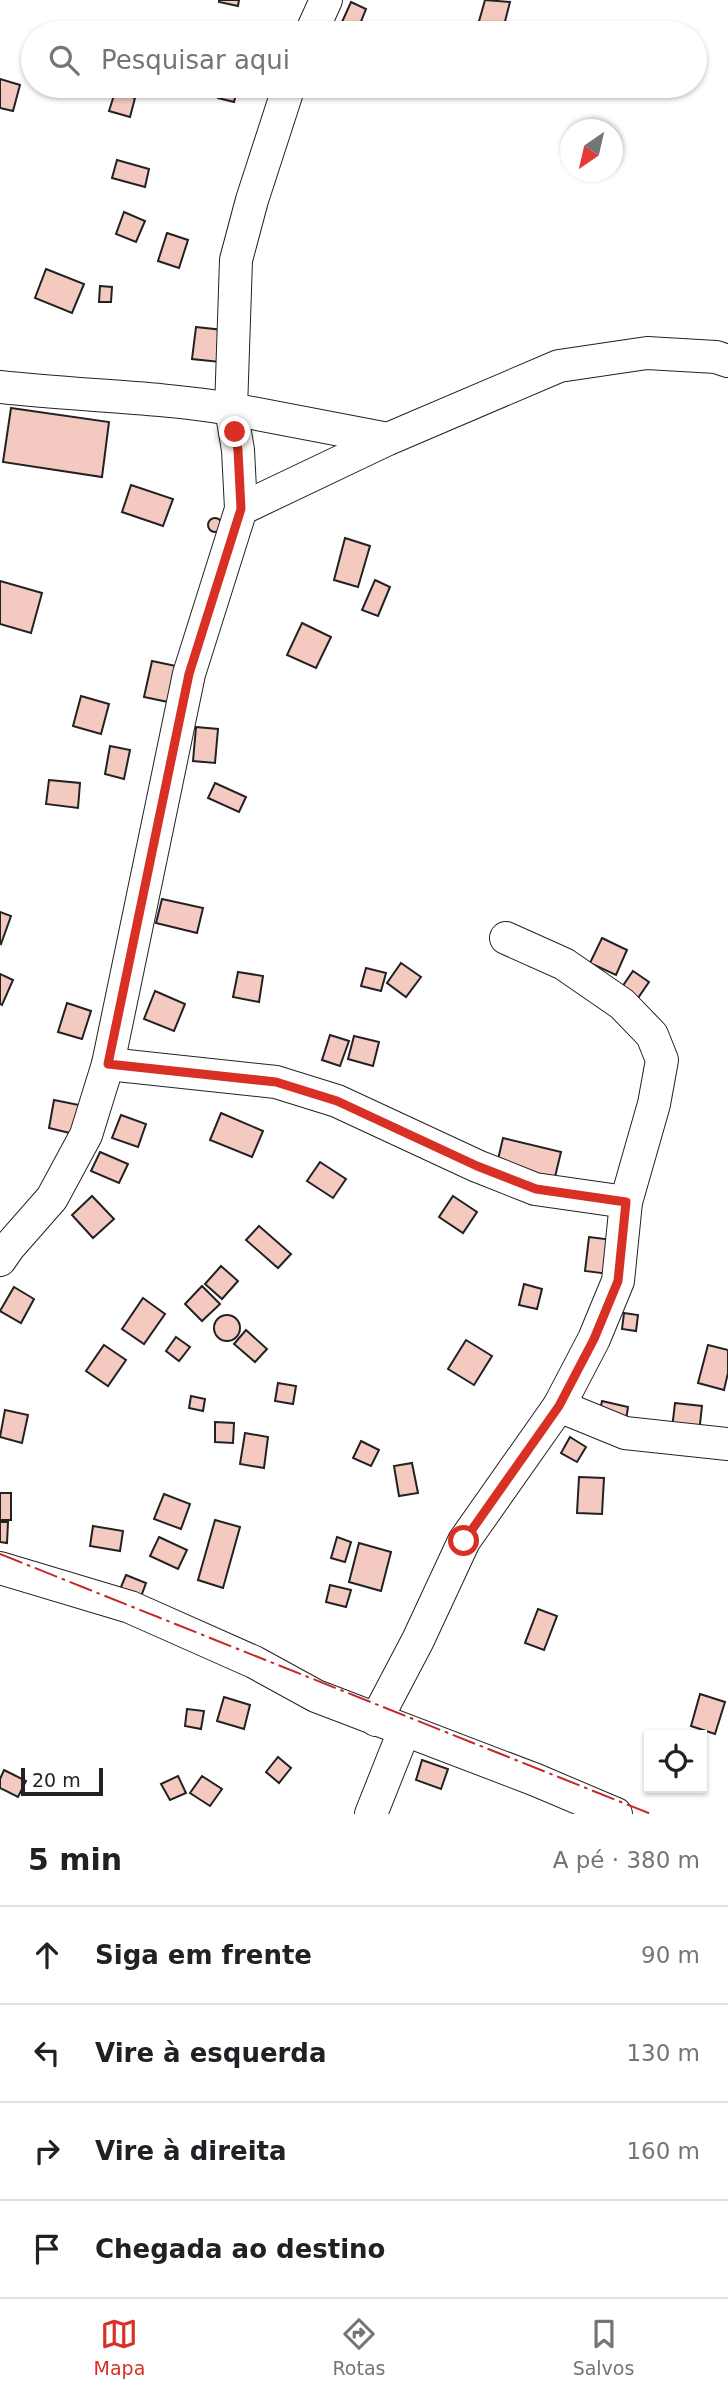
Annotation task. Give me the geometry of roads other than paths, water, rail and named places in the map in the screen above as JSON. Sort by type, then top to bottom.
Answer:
[{"type":"street","points":[[316,21],[326,0]]},
{"type":"street","points":[[0,1259],[52,1198],[86,1135],[108,1064],[189,674],[241,509],[238,450],[231,409],[236,260],[285,98]]},
{"type":"street","points":[[241,509],[388,439],[559,366],[647,353],[716,357],[728,361]]},
{"type":"street","points":[[0,387],[46,393],[187,402],[388,439]]},
{"type":"street","points":[[372,1814],[390,1725],[418,1640],[464,1541],[559,1406],[594,1339],[618,1281],[626,1202],[654,1104],[662,1060],[652,1035],[622,1004],[564,964],[506,938]]},
{"type":"street","points":[[108,1064],[276,1082],[337,1101],[477,1166],[536,1189],[626,1202]]},
{"type":"street","points":[[559,1406],[625,1433],[728,1444]]},
{"type":"street","points":[[0,1568],[130,1607],[254,1662],[316,1696],[536,1780],[616,1814]]}]
